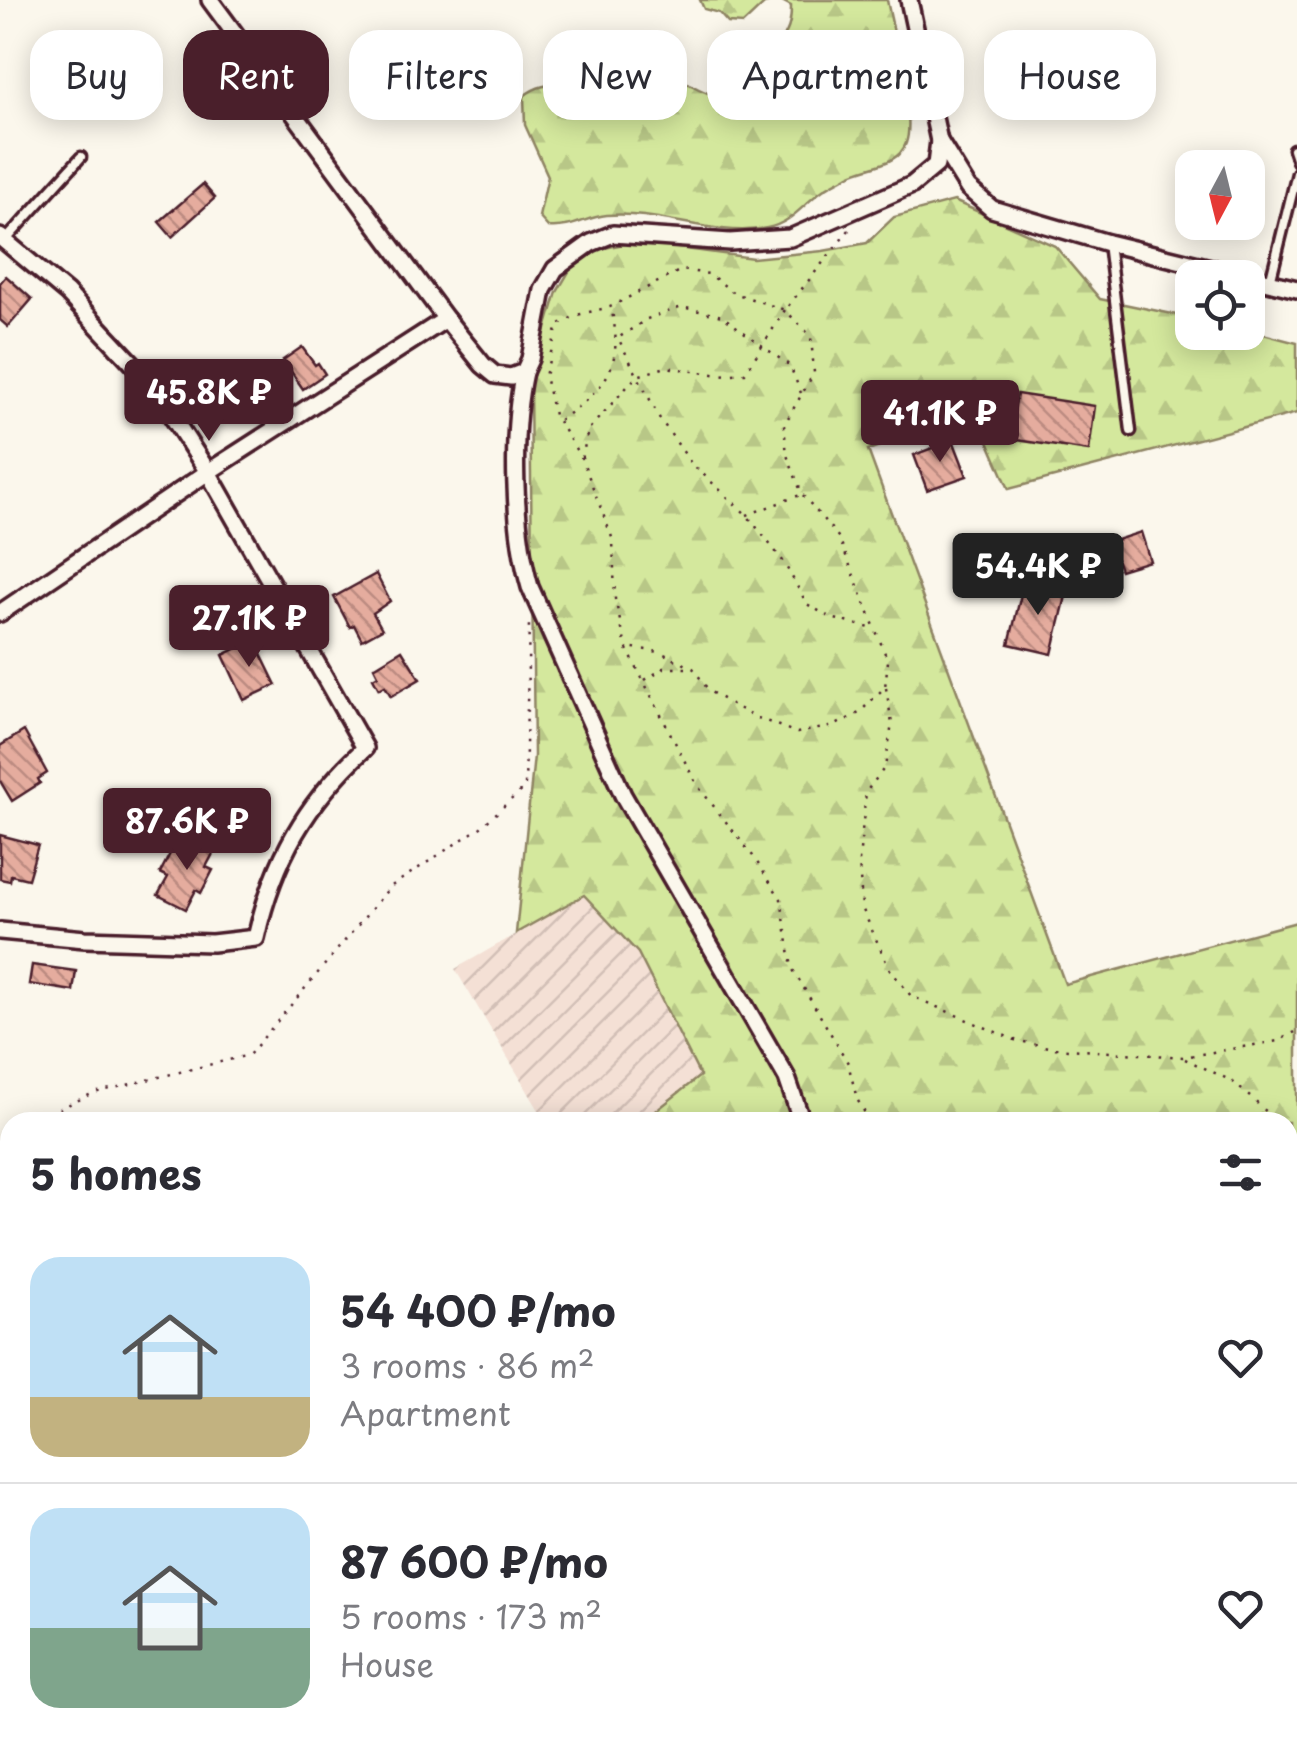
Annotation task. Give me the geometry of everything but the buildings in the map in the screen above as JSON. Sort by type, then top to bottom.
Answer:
[{"type":"street","points":[[210,0],[483,365],[496,375],[512,377],[524,372]]},
{"type":"street","points":[[798,1112],[786,1078],[624,795],[530,587],[520,554],[518,401],[543,290],[555,269],[591,243],[614,234],[730,242],[790,238],[912,185],[936,165],[938,141],[909,0]]},
{"type":"street","points":[[938,141],[968,188],[992,208],[1108,243],[1297,289]]},
{"type":"street","points":[[0,931],[212,943],[256,938],[266,893],[296,831],[329,782],[365,748],[208,472],[150,382],[67,293],[2,239]]},
{"type":"street","points":[[0,612],[446,319]]},
{"type":"lane","points":[[1292,149],[1297,161]]},
{"type":"lane","points":[[2,239],[80,157]]},
{"type":"lane","points":[[1270,282],[1297,173]]},
{"type":"lane","points":[[1108,243],[1131,431]]},
{"type":"path","points":[[582,458],[588,430],[636,376],[666,367],[720,375],[746,373],[784,310],[849,230]]},
{"type":"path","points":[[865,1112],[848,1062],[792,968],[780,900],[753,856],[697,784],[626,647],[615,600],[612,540],[582,458],[558,420],[544,376],[558,325],[610,307],[681,270],[709,274],[734,294],[784,310],[810,336],[814,373],[784,425],[786,455],[802,494],[839,538],[888,661],[885,687],[892,724],[884,767],[866,792],[859,861],[862,908],[890,968],[911,996],[1015,1040],[1053,1048],[1183,1058],[1278,1042],[1297,1031]]},
{"type":"path","points":[[558,420],[588,401],[611,368],[618,338],[647,320],[682,306],[722,316],[790,366],[802,394]]},
{"type":"path","points":[[610,307],[618,338],[660,419],[691,463],[747,515],[783,562],[807,604],[832,618],[877,630]]},
{"type":"path","points":[[747,515],[802,494]]},
{"type":"path","points":[[55,1112],[94,1094],[249,1056],[390,888],[481,827],[525,787],[529,623]]},
{"type":"path","points":[[626,647],[660,652],[693,668],[709,691],[750,715],[797,733],[834,726],[859,713],[885,687]]},
{"type":"path","points":[[644,681],[664,668],[693,668]]},
{"type":"path","points":[[1183,1058],[1232,1081],[1264,1112]]},
{"type":"shaded area","points":[[584,895],[638,953],[700,1077],[655,1112],[540,1112],[455,969]]},
{"type":"green space","points":[[700,0],[778,0],[764,4],[743,24],[728,23],[719,13],[704,9]]},
{"type":"green space","points":[[780,0],[887,0],[893,30],[787,30],[791,6]]},
{"type":"green space","points":[[687,82],[705,92],[707,120],[908,120],[906,143],[897,156],[849,175],[790,217],[767,228],[727,229],[627,215],[599,216],[548,227],[539,217],[548,176],[525,125],[524,96],[543,86],[543,120],[687,120]]},
{"type":"green space","points":[[954,201],[1055,246],[1100,299],[1175,314],[1175,350],[1265,350],[1265,335],[1297,343],[1297,413],[1009,489],[976,413],[868,450],[1065,984],[1297,922],[1297,1112],[655,1112],[700,1076],[638,953],[584,895],[516,933],[534,756],[530,384],[557,292],[574,263],[595,250],[633,242],[753,258],[867,243],[894,217]]}]
